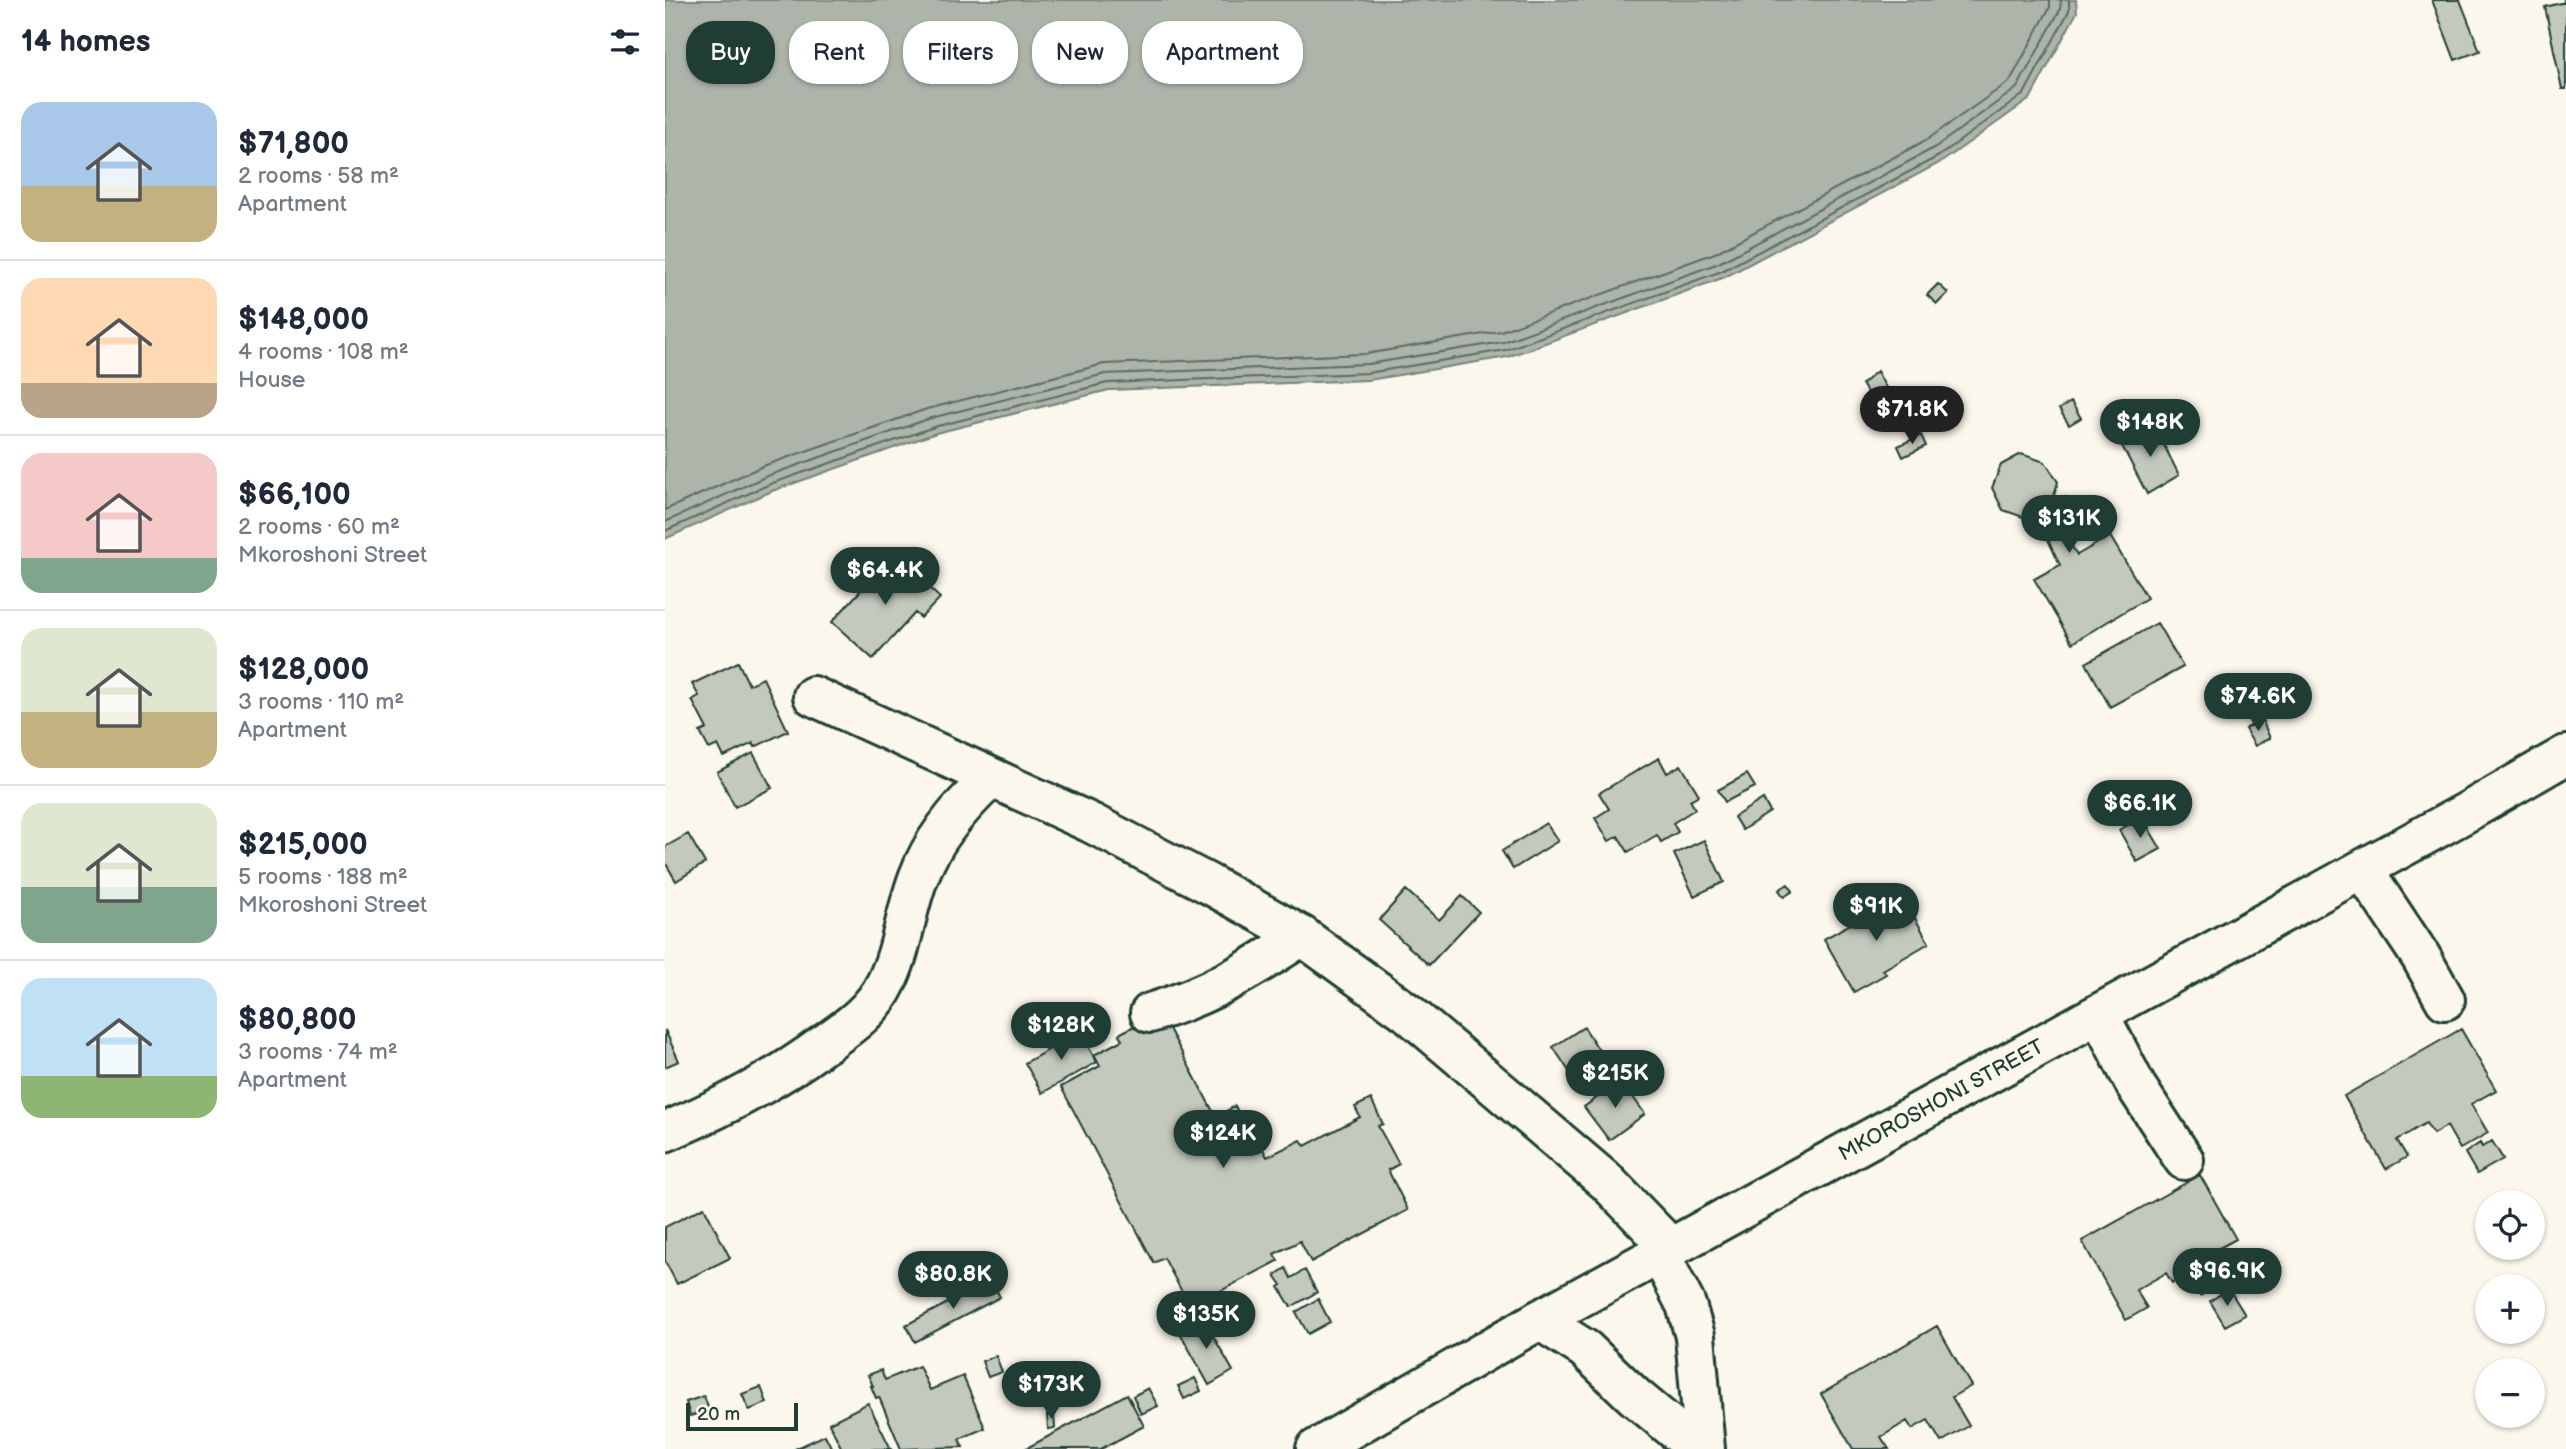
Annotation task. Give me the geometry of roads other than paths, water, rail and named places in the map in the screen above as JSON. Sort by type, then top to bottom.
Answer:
[{"type":"street","points":[[813,696],[1091,823],[1209,884],[1302,936],[1408,1013],[1608,1182],[1665,1251],[1695,1336],[1705,1449]]},
{"type":"street","name":"MKOROSHONI STREET","points":[[1317,1449],[1539,1320],[2363,870],[2566,755]]},
{"type":"street","points":[[665,1132],[794,1067],[864,1013],[887,981],[918,877],[931,850],[961,808],[990,779]]},
{"type":"street","points":[[2363,870],[2421,957],[2445,1000]]},
{"type":"street","points":[[1150,1013],[1209,992],[1302,936]]},
{"type":"street","points":[[2099,1014],[2136,1086],[2184,1160]]},
{"type":"street","points":[[1539,1320],[1585,1349],[1634,1396],[1698,1449]]},
{"type":"water","points":[[665,0],[2076,0],[2077,12],[2030,99],[1943,161],[1725,277],[1507,357],[1369,380],[1109,390],[936,433],[772,491],[665,539]]}]
